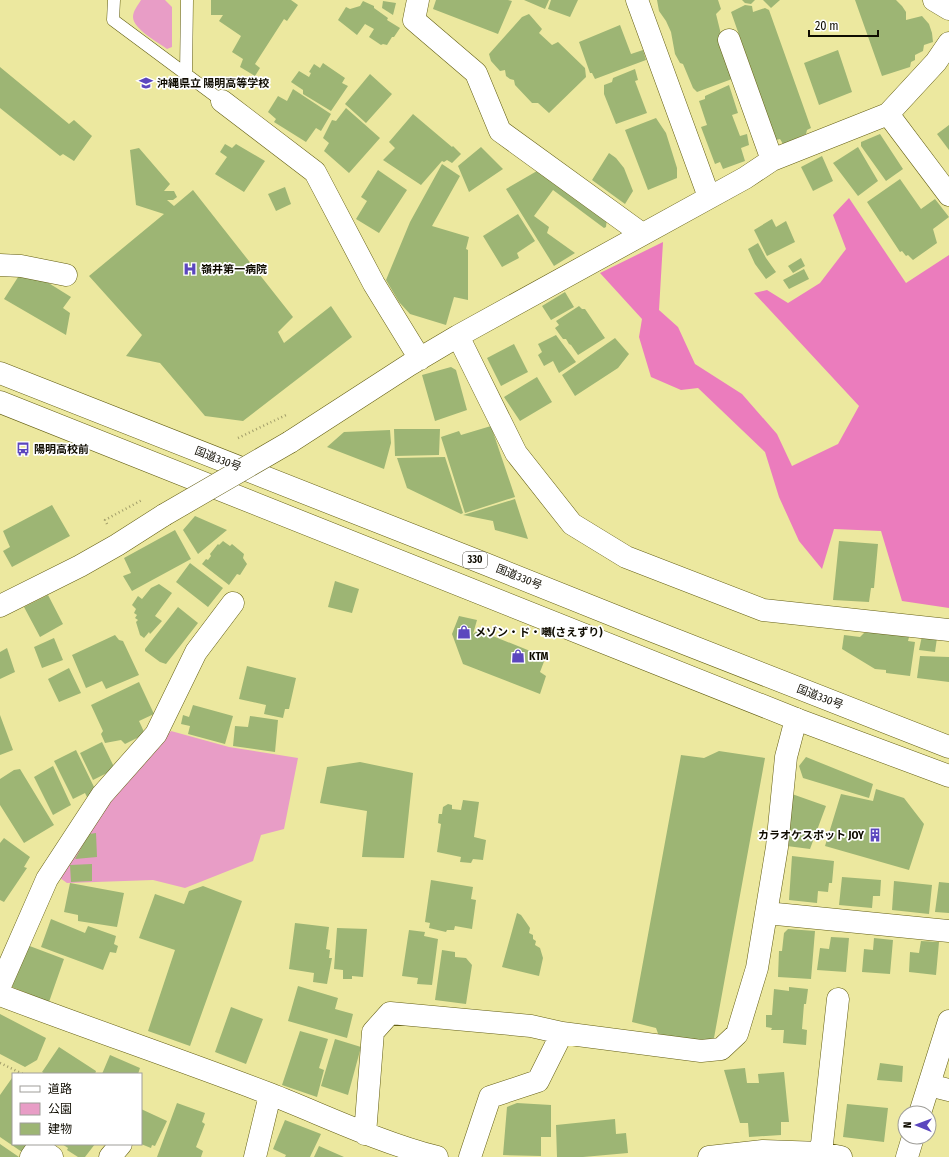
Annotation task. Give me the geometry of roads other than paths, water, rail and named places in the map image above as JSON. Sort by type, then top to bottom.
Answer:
[{"type":"main road","points":[[418,0],[414,20],[476,73],[500,131],[642,234]]},
{"type":"main road","points":[[637,0],[709,197]]},
{"type":"main road","points":[[934,0],[949,9]]},
{"type":"main road","points":[[729,40],[772,160]]},
{"type":"main road","points":[[0,606],[80,566],[117,545],[290,442],[458,336],[745,178],[772,160],[888,114],[936,62],[949,44]]},
{"type":"main road","points":[[222,101],[315,172],[374,284],[420,359]]},
{"type":"main road","points":[[888,114],[949,195]]},
{"type":"main road","points":[[0,266],[21,266],[66,275]]},
{"type":"main road","points":[[458,336],[516,453],[572,524],[626,557],[763,610],[949,630]]},
{"type":"main road","name":"国道330号","points":[[0,373],[949,747]]},
{"type":"main road","points":[[0,402],[796,719],[949,776]]},
{"type":"main road","points":[[0,986],[47,879],[102,795],[156,734],[196,652],[233,603]]},
{"type":"main road","points":[[365,1134],[373,1032],[390,1013],[531,1026],[562,1033],[701,1051],[721,1049],[737,1034],[757,968],[777,847],[786,757],[796,719]]},
{"type":"main road","points":[[766,914],[949,931]]},
{"type":"main road","points":[[0,995],[270,1094],[365,1134],[411,1150],[437,1157]]},
{"type":"main road","points":[[709,1157],[763,1151],[831,1155],[838,999]]},
{"type":"main road","points":[[926,1105],[939,1087],[949,1021]]},
{"type":"main road","points":[[470,1157],[490,1097],[538,1081],[562,1033]]},
{"type":"main road","points":[[255,1157],[270,1094]]},
{"type":"main road","points":[[110,1157],[120,1145]]},
{"type":"main road","points":[[907,1157],[911,1145]]},
{"type":"main road","points":[[31,1157],[38,1147],[52,1157]]},
{"type":"lane","points":[[114,0],[113,20],[222,101]]},
{"type":"lane","points":[[186,0],[186,74]]},
{"type":"place","name":"沖縄県立 陽明高等学校","points":[[146,83]]},
{"type":"place","name":"嶺井第一病院","points":[[190,269]]},
{"type":"place","name":"陽明高校前","points":[[23,449]]},
{"type":"place","name":"メゾン・ド・囀(さえずり)","points":[[464,632]]},
{"type":"place","name":"KTM","points":[[518,656]]},
{"type":"place","name":"カラオケスポット JOY","points":[[875,835]]}]
